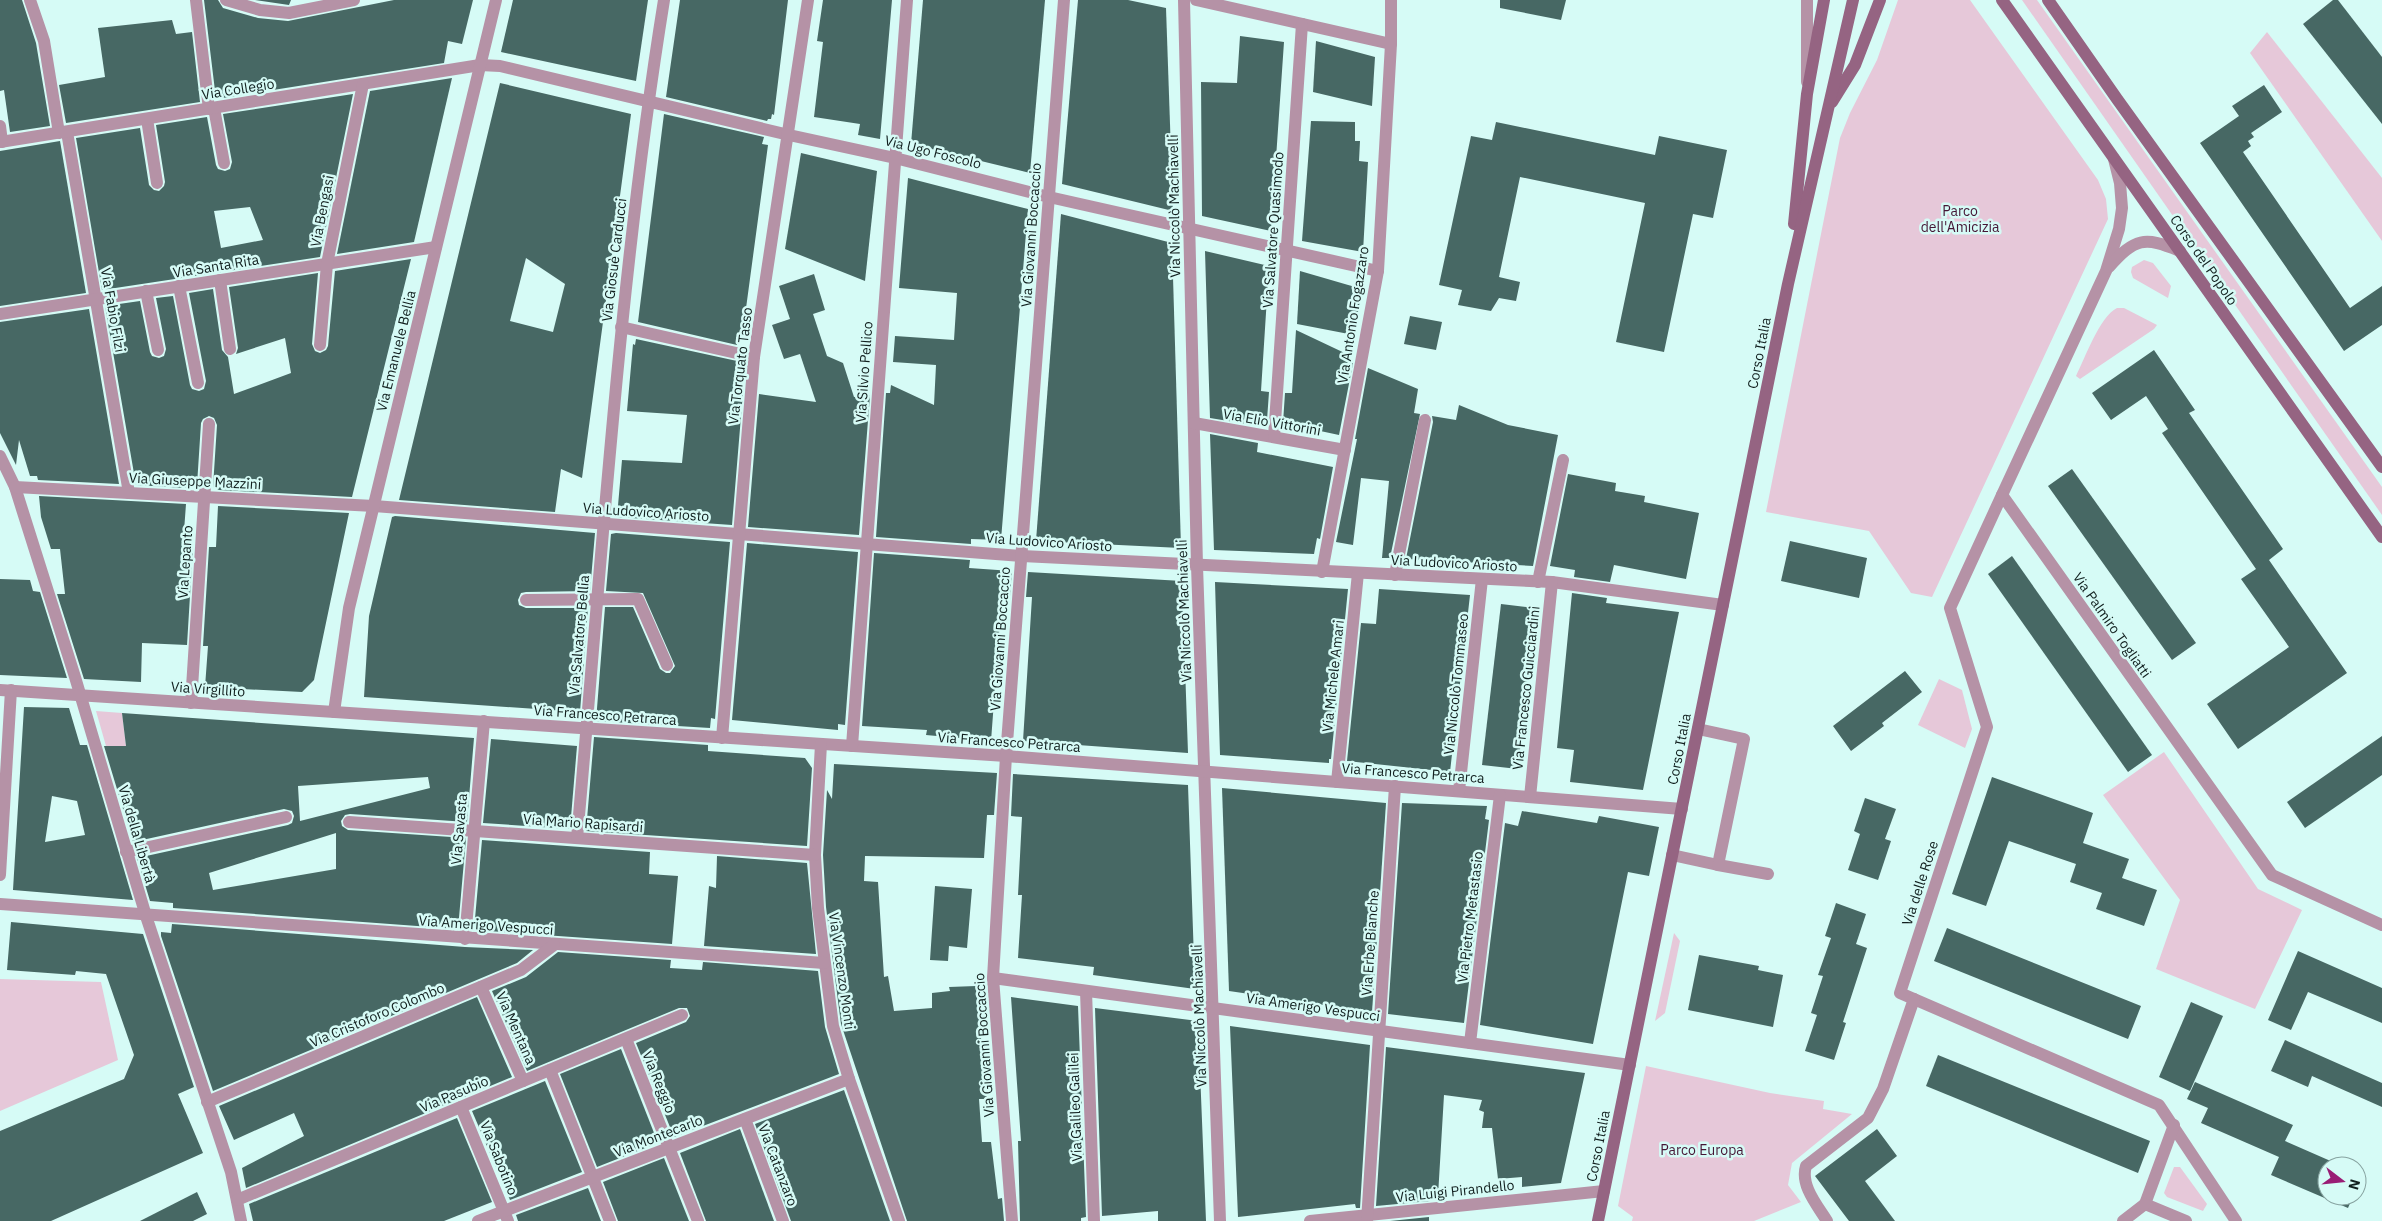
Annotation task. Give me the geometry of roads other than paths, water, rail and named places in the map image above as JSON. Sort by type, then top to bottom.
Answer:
[{"type":"main road","points":[[1788,284],[1807,94],[1824,0]]},
{"type":"main road","points":[[1788,284],[1826,110],[1853,0]]},
{"type":"main road","points":[[1826,110],[1855,65],[1880,0]]},
{"type":"main road","name":"Corso del Popolo","points":[[2002,0],[2382,537]]},
{"type":"main road","name":"Corso del Popolo","points":[[2048,0],[2382,467]]},
{"type":"main road","name":"Corso Italia","points":[[1598,1221],[1788,284]]},
{"type":"street","name":"Via Fabio Filzi","points":[[30,0],[44,41],[63,132],[96,299],[129,493]]},
{"type":"street","points":[[196,0],[212,108],[224,163]]},
{"type":"street","points":[[226,0],[260,5],[289,13],[354,0]]},
{"type":"street","name":"Via Emanuele Bellia","points":[[334,712],[349,608],[496,0]]},
{"type":"street","name":"Via Giosuè Carducci","points":[[604,524],[621,327],[648,100],[664,0]]},
{"type":"street","name":"Via Torquato Tasso","points":[[722,738],[754,357],[808,0]]},
{"type":"street","name":"Via Silvio Pellico","points":[[852,746],[907,0]]},
{"type":"street","name":"Via Giovanni Boccaccio","points":[[1012,1221],[993,978],[1006,756],[1064,0]]},
{"type":"street","name":"Via Niccolò Machiavelli","points":[[1184,0],[1198,566],[1220,1221]]},
{"type":"street","points":[[1196,0],[1391,44]]},
{"type":"street","name":"Via Antonio Fogazzaro","points":[[1322,572],[1378,271],[1392,0]]},
{"type":"street","points":[[1807,0],[1807,94]]},
{"type":"street","name":"Via Salvatore Quasimodo","points":[[1274,438],[1302,24]]},
{"type":"street","name":"Via Collegio","points":[[1,142],[480,65]]},
{"type":"street","name":"Via Ugo Foscolo","points":[[480,65],[500,66],[789,135],[895,158],[1048,197],[1378,271]]},
{"type":"street","name":"Via Bengasi","points":[[320,346],[327,264],[363,84]]},
{"type":"street","points":[[147,119],[157,183]]},
{"type":"street","points":[[0,126],[1,142]]},
{"type":"street","points":[[2002,495],[2106,271],[2119,229],[2122,208],[2120,183],[2114,158]]},
{"type":"street","points":[[2106,271],[2125,249],[2137,242],[2154,242],[2180,251]]},
{"type":"street","name":"Via Santa Rita","points":[[0,314],[436,247]]},
{"type":"street","points":[[220,280],[230,349]]},
{"type":"street","points":[[179,286],[198,383]]},
{"type":"street","points":[[146,291],[158,350]]},
{"type":"street","points":[[621,327],[754,357]]},
{"type":"street","points":[[1395,575],[1425,420]]},
{"type":"street","name":"Via Lepanto","points":[[191,702],[209,424]]},
{"type":"street","name":"Via Elio Vittorini","points":[[1194,424],[1345,450]]},
{"type":"street","name":"Via della Libertà","points":[[0,456],[15,487],[146,916],[231,1172],[242,1221]]},
{"type":"street","points":[[1538,582],[1563,460]]},
{"type":"street","name":"Via Giuseppe Mazzini","points":[[15,487],[374,506]]},
{"type":"street","name":"Via Palmiro Togliatti","points":[[2002,495],[2272,875],[2382,925]]},
{"type":"street","name":"Via delle Rose","points":[[1914,999],[1900,993],[1987,727],[1950,608],[2002,495]]},
{"type":"street","name":"Via Ludovico Ariosto","points":[[374,506],[1022,556],[1552,582],[1723,605]]},
{"type":"street","name":"Via Salvatore Bellia","points":[[577,838],[604,524]]},
{"type":"street","name":"Via Michele Amari","points":[[1337,782],[1358,573]]},
{"type":"street","name":"Via Niccolò Tommaseo","points":[[1459,791],[1482,579]]},
{"type":"street","name":"Via Francesco Guicciardini","points":[[1530,797],[1552,582]]},
{"type":"street","points":[[526,600],[638,599],[667,665]]},
{"type":"street","points":[[0,875],[5,690]]},
{"type":"street","name":"Via Virgillito","points":[[5,690],[334,712]]},
{"type":"street","name":"Via Francesco Petrarca","points":[[334,712],[1006,756],[1682,809]]},
{"type":"street","name":"Via Savasta","points":[[465,938],[484,722]]},
{"type":"street","points":[[1698,730],[1744,739],[1718,865]]},
{"type":"street","name":"Via Vincenzo Monti","points":[[821,744],[815,855],[818,908],[833,1026],[849,1079],[899,1221]]},
{"type":"street","name":"Via Erbe Bianche","points":[[1367,1218],[1395,786]]},
{"type":"street","name":"Via Pietro Metastasio","points":[[1470,1044],[1500,795]]},
{"type":"street","points":[[126,852],[286,817]]},
{"type":"street","name":"Via Mario Rapisardi","points":[[349,822],[815,855]]},
{"type":"street","points":[[1672,855],[1768,874]]},
{"type":"street","name":"Via Amerigo Vespucci","points":[[0,904],[146,916],[824,963]]},
{"type":"street","name":"Via Cristoforo Colombo","points":[[207,1102],[521,970],[554,945]]},
{"type":"street","name":"Via Amerigo Vespucci","points":[[993,978],[1630,1065]]},
{"type":"street","name":"Via Mentana","points":[[482,987],[523,1081]]},
{"type":"street","name":"Via Galileo Galilei","points":[[1086,991],[1094,1221]]},
{"type":"street","points":[[1827,1221],[1807,1186],[1803,1174],[1806,1166],[1868,1118],[1883,1089],[1914,999],[2159,1105],[2236,1221]]},
{"type":"street","name":"Via Pasubio","points":[[237,1200],[682,1015]]},
{"type":"street","name":"Via Reggio","points":[[626,1039],[698,1221]]},
{"type":"street","points":[[550,1070],[610,1221]]},
{"type":"street","name":"Via Montecarlo","points":[[478,1221],[506,1216],[592,1177],[849,1079]]},
{"type":"street","name":"Via Sabotino","points":[[461,1107],[506,1216]]},
{"type":"street","name":"Via Catanzaro","points":[[745,1119],[783,1221]]},
{"type":"street","points":[[2123,1221],[2146,1204],[2174,1125]]},
{"type":"street","name":"Via Luigi Pirandello","points":[[1310,1221],[1367,1218],[1604,1191]]},
{"type":"street","points":[[2146,1204],[2186,1221]]},
{"type":"park label","name":"Parco dell'Amicizia","points":[[1960,220]]},
{"type":"park label","name":"Parco Europa","points":[[1702,1150]]}]
